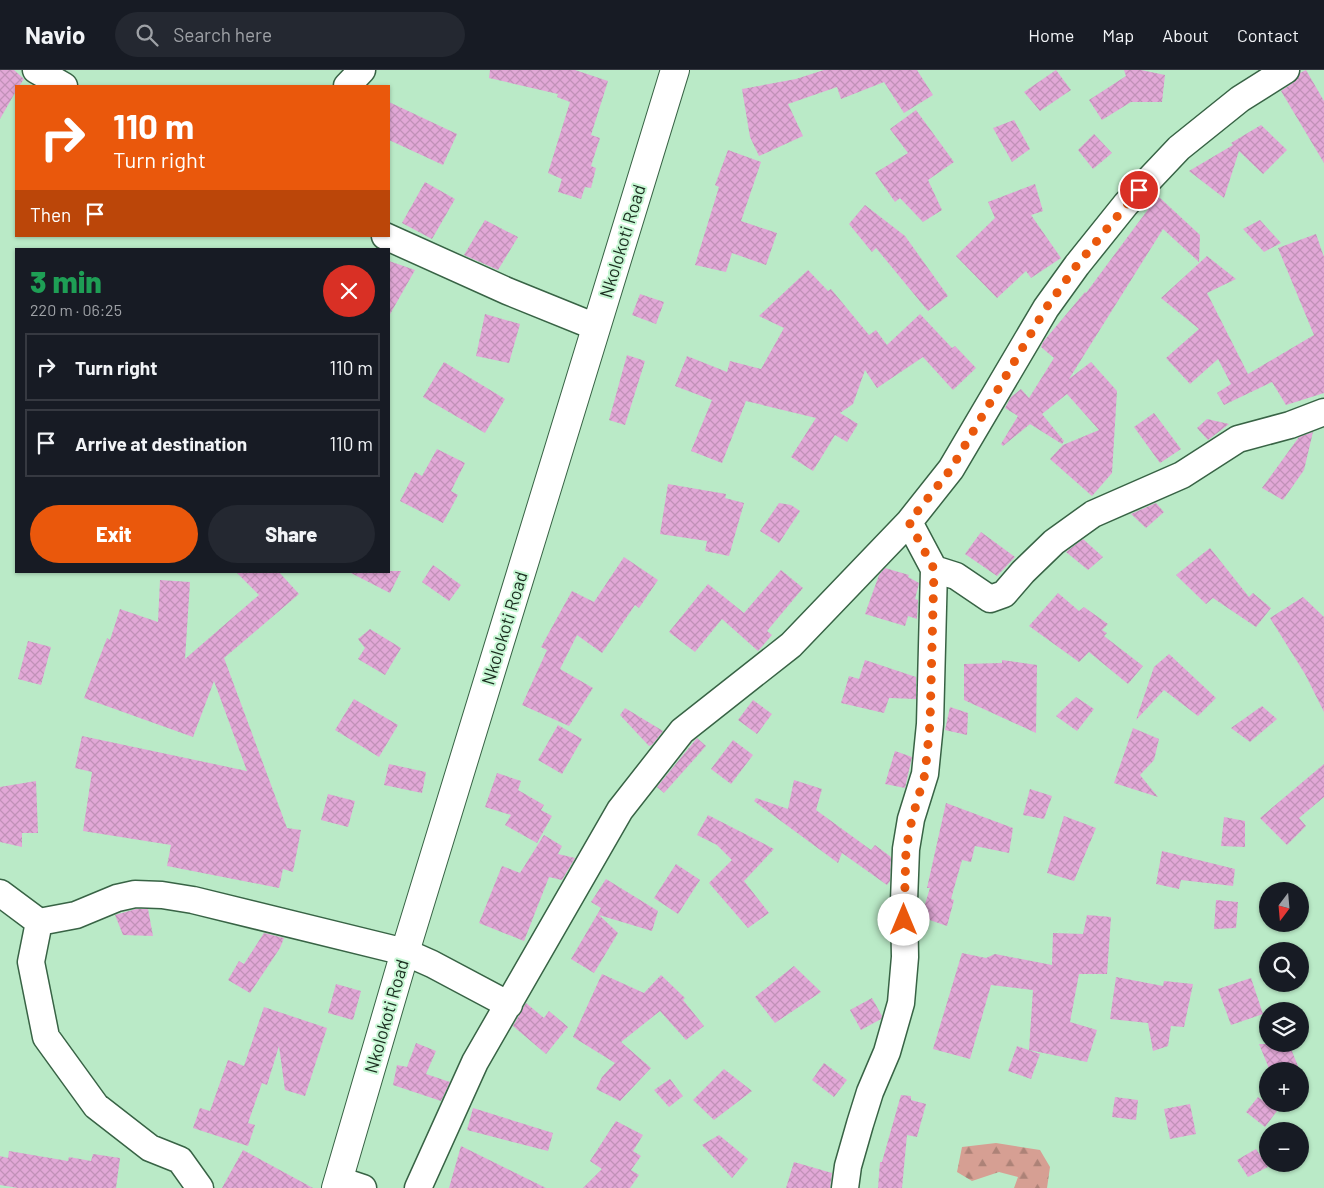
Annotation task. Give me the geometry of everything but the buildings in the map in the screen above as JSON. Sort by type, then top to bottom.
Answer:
[{"type":"main road","name":"Nkolokoti Road","points":[[346,1185],[405,952],[675,70]]},
{"type":"street","points":[[36,70],[62,85]]},
{"type":"street","points":[[348,85],[362,70]]},
{"type":"street","points":[[418,1188],[475,1062],[620,810],[682,731],[790,645],[909,522],[951,469],[1046,308],[1077,265],[1126,204],[1179,148],[1240,99],[1286,70]]},
{"type":"street","points":[[387,237],[507,291],[596,327]]},
{"type":"street","points":[[934,569],[956,576],[990,599],[997,598],[1004,594],[1023,572],[1054,542],[1093,514],[1182,475],[1238,440],[1290,425],[1324,412]]},
{"type":"street","points":[[845,1188],[848,1166],[860,1124],[870,1092],[887,1052],[900,1003],[905,957],[904,901],[906,849],[912,819],[925,774],[930,724],[934,569],[909,522]]},
{"type":"street","points":[[0,893],[39,922],[76,915],[117,898],[136,894],[162,895],[230,908],[405,952],[432,964],[509,1005]]},
{"type":"street","points":[[39,922],[31,962],[46,1037],[96,1106],[150,1148],[180,1160],[200,1188]]},
{"type":"green space","points":[[996,1143],[1040,1150],[1050,1167],[1047,1188],[1014,1188],[1018,1177],[999,1172],[972,1181],[957,1172],[962,1147]]},
{"type":"route","points":[[904,920],[906,849],[912,819],[925,774],[930,724],[934,569],[909,522],[951,469],[1046,308],[1077,265],[1139,190]]}]
